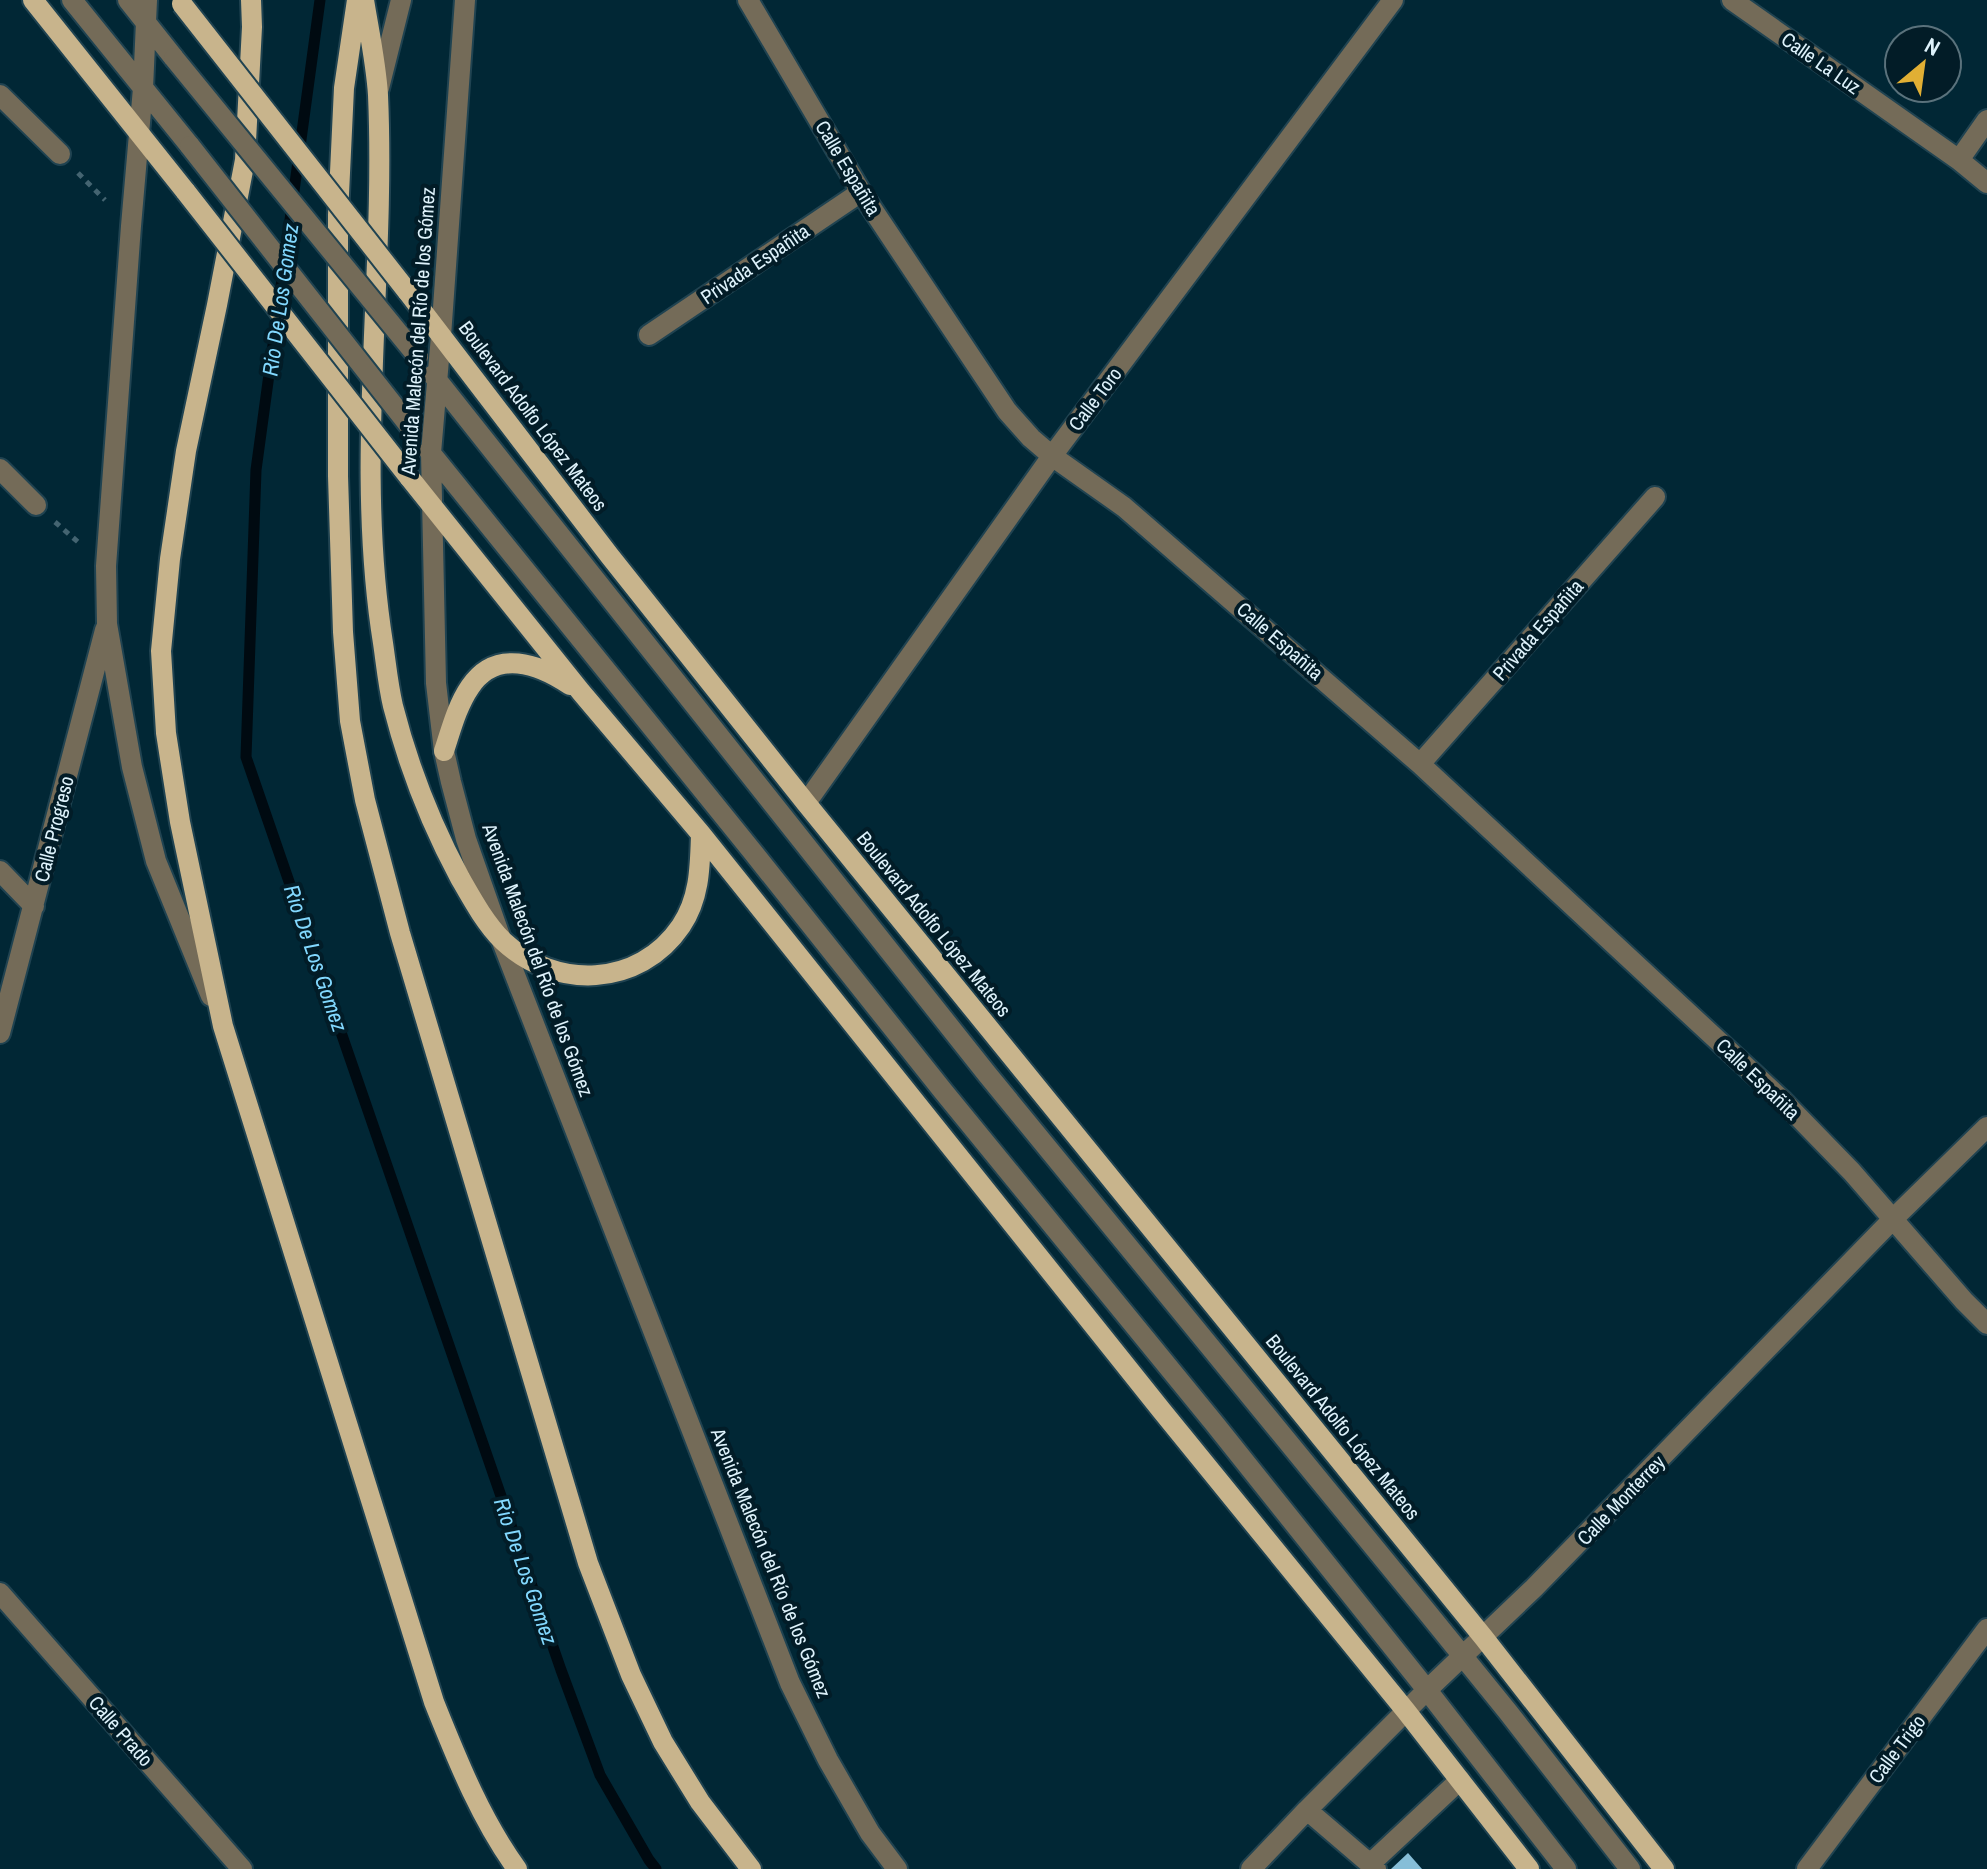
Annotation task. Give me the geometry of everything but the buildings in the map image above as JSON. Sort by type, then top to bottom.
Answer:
[{"type":"main road","points":[[33,0],[581,692],[701,834],[1406,1711],[1522,1867]]},
{"type":"main road","points":[[251,0],[245,160],[186,451],[170,559],[161,651],[166,733],[180,822],[223,1026],[434,1702],[466,1780],[517,1869]]},
{"type":"main road","points":[[357,0],[344,88],[338,215],[338,476],[343,632],[350,721],[365,800],[400,933],[588,1563],[631,1675],[663,1742],[700,1802],[751,1869]]},
{"type":"main road","points":[[364,0],[378,92],[370,510],[376,599],[392,704],[416,781],[440,840],[470,896],[501,939],[534,963],[556,972],[584,976],[610,974],[655,954],[669,941],[682,924],[697,890],[701,834]]},
{"type":"main road","name":"Boulevard Adolfo López Mateos","points":[[180,2],[609,555],[806,803],[1484,1638],[1664,1869]]},
{"type":"main road","points":[[444,751],[455,717],[471,685],[484,672],[499,665],[516,662],[530,665],[581,692]]},
{"type":"street","points":[[72,0],[431,453],[1214,1423],[1566,1869]]},
{"type":"street","points":[[128,0],[146,10],[174,58],[436,379],[987,1074],[1508,1712],[1630,1869]]},
{"type":"street","points":[[378,92],[401,0]]},
{"type":"street","name":"Avenida Malecón del Río de los Gómez","points":[[465,0],[431,453],[436,683],[444,751],[466,839],[501,939],[790,1683],[870,1833],[897,1869]]},
{"type":"street","name":"Calle Españita","points":[[748,0],[861,192],[1007,411],[1031,438],[1124,507],[1420,764],[1783,1101],[1852,1172],[1987,1324]]},
{"type":"street","name":"Calle Toro","points":[[806,803],[1052,456],[1393,0]]},
{"type":"street","name":"Calle La Luz","points":[[1732,0],[1987,183]]},
{"type":"street","points":[[146,10],[140,134],[106,566],[107,624],[132,767],[156,861],[223,1026]]},
{"type":"street","points":[[0,95],[60,154]]},
{"type":"street","points":[[1959,160],[1987,120]]},
{"type":"street","name":"Privada Españita","points":[[649,335],[861,192]]},
{"type":"street","points":[[0,469],[36,505]]},
{"type":"street","name":"Privada Españita","points":[[1420,764],[1655,497]]},
{"type":"street","name":"Calle Progreso","points":[[0,1033],[107,624]]},
{"type":"street","points":[[0,871],[34,906]]},
{"type":"street","name":"Calle Monterrey","points":[[1251,1869],[1427,1690],[1545,1577],[1894,1218],[1987,1127]]},
{"type":"street","name":"Calle Prado","points":[[0,1593],[242,1869]]},
{"type":"street","name":"Calle Trigo","points":[[1807,1869],[1987,1629]]},
{"type":"street","points":[[1307,1810],[1373,1866],[1460,1780]]},
{"type":"path","points":[[60,154],[131,226]]},
{"type":"path","points":[[36,505],[106,566]]},
{"type":"waterway","name":"Rio De Los Gomez","points":[[320,0],[256,470],[246,757],[561,1670],[600,1775],[656,1869]]}]
